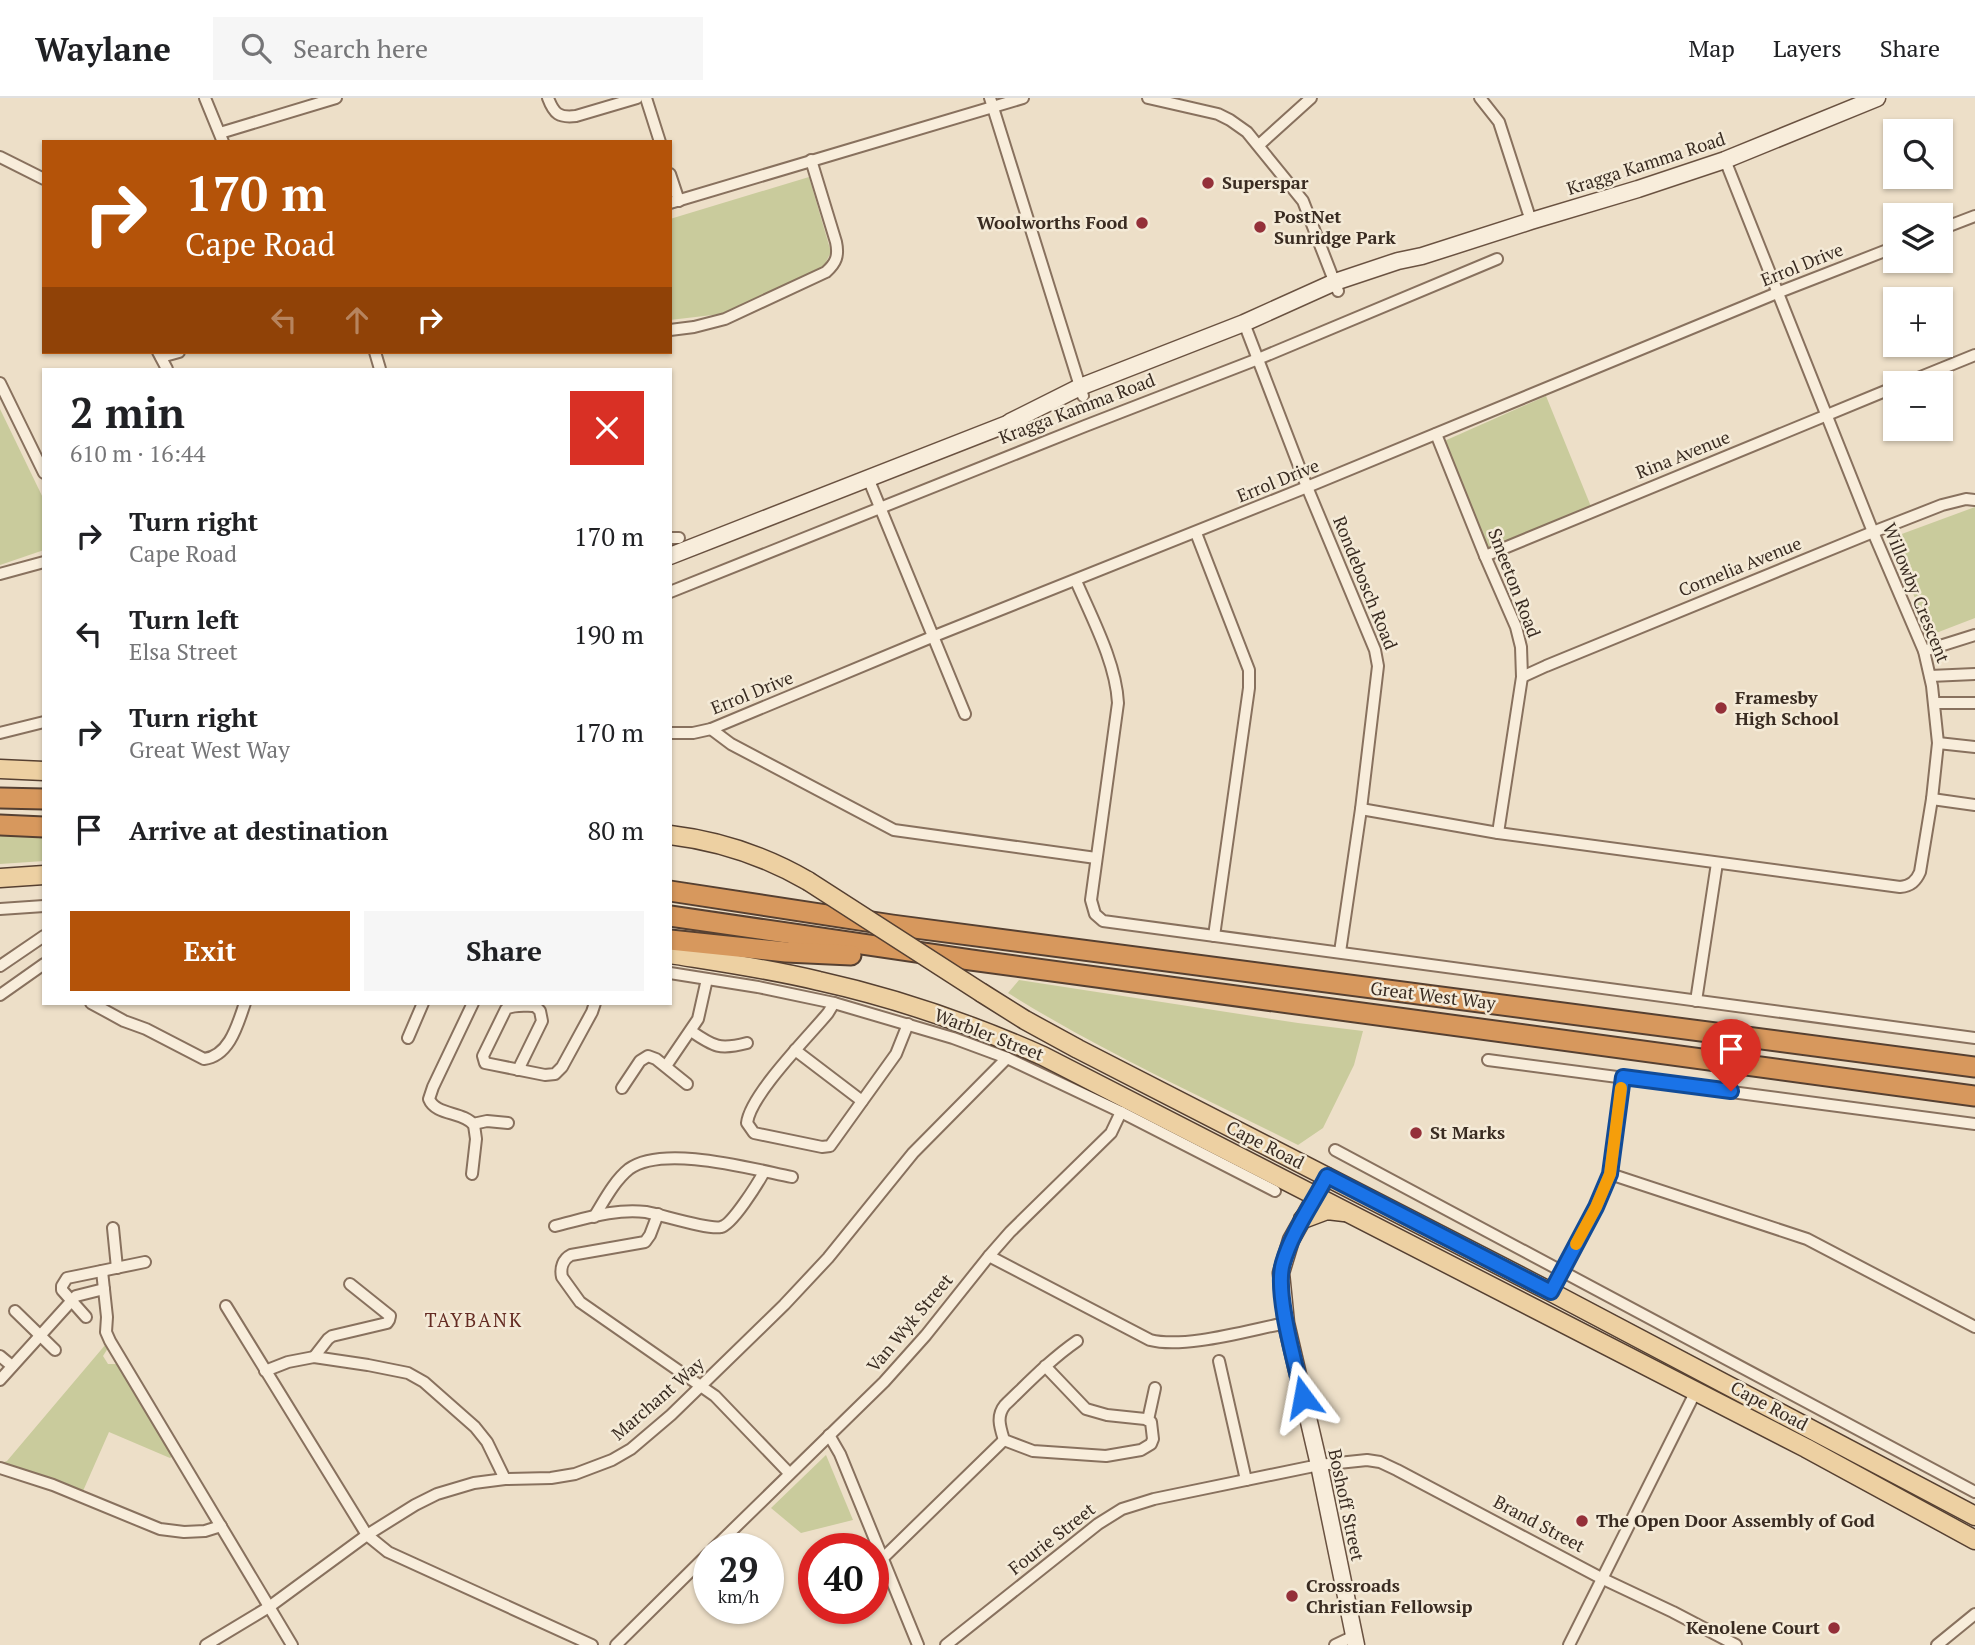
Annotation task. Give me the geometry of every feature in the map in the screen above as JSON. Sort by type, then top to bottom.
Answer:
[{"type":"highway","points":[[0,797],[42,799]]},
{"type":"highway","points":[[0,825],[42,827]]},
{"type":"highway","points":[[672,881],[892,925]]},
{"type":"highway","points":[[672,891],[892,925]]},
{"type":"highway","points":[[672,916],[971,960]]},
{"type":"highway","name":"Great West Way","points":[[892,925],[1975,1067]]},
{"type":"highway","points":[[672,940],[786,952],[971,960]]},
{"type":"highway","name":"Great West Way","points":[[971,960],[1975,1096]]},
{"type":"main road","name":"Kragga Kamma Road","points":[[674,548],[868,478],[1010,422],[1245,327],[1398,261],[1422,256],[1724,160],[1874,99]]},
{"type":"main road","points":[[0,767],[42,762]]},
{"type":"main road","points":[[0,767],[42,771]]},
{"type":"main road","name":"Cape Road","points":[[672,835],[713,842],[778,865],[808,881],[1025,1020],[1078,1049],[1551,1292],[1975,1516]]},
{"type":"main road","points":[[0,878],[42,875]]},
{"type":"main road","name":"Cape Road","points":[[672,954],[760,968],[892,1000],[963,1023],[1054,1061],[1807,1447],[1975,1540]]},
{"type":"main road","name":"Boshoff Street","points":[[1327,1176],[1291,1240],[1281,1273],[1286,1323],[1355,1640]]},
{"type":"main road","points":[[1296,1184],[1301,1222],[1327,1210],[1354,1214]]},
{"type":"street","points":[[205,98],[222,137],[321,100],[336,98]]},
{"type":"street","points":[[548,98],[556,113],[568,117],[638,98]]},
{"type":"street","points":[[646,98],[659,140]]},
{"type":"street","points":[[674,202],[992,103],[1023,98]]},
{"type":"street","points":[[1148,98],[1219,114],[1242,127],[1303,201],[1337,287]]},
{"type":"street","points":[[1259,145],[1311,98]]},
{"type":"street","points":[[1480,98],[1499,122],[1531,221]]},
{"type":"street","points":[[992,103],[1082,391]]},
{"type":"street","points":[[0,157],[42,177]]},
{"type":"street","points":[[672,330],[725,318],[833,266],[838,255],[836,242],[811,160]]},
{"type":"street","name":"Willowby Crescent","points":[[1361,809],[1498,833],[1717,863],[1906,887],[1916,880],[1920,872],[1932,799],[1938,743],[1935,703],[1924,651],[1724,160]]},
{"type":"street","points":[[1953,224],[1975,216]]},
{"type":"street","name":"Errol Drive","points":[[672,733],[711,729],[1883,252]]},
{"type":"street","name":"Kragga Kamma Road","points":[[672,591],[1258,359],[1497,259]]},
{"type":"street","name":"Rondebosch Road","points":[[1245,327],[1307,488],[1375,650],[1378,666],[1340,952]]},
{"type":"street","points":[[1936,371],[1975,355]]},
{"type":"street","points":[[0,383],[42,469]]},
{"type":"street","name":"Rina Avenue","points":[[1485,556],[1883,392]]},
{"type":"street","name":"Smeeton Road","points":[[1436,434],[1516,627],[1521,647],[1522,677],[1498,833]]},
{"type":"street","points":[[868,478],[965,714]]},
{"type":"street","name":"Cornelia Avenue","points":[[1522,677],[1873,531],[1942,505],[1966,499],[1975,500]]},
{"type":"street","points":[[1196,533],[1249,670],[1249,688],[1214,936]]},
{"type":"street","points":[[0,574],[42,563]]},
{"type":"street","points":[[711,729],[731,744],[894,830],[1096,858],[1118,703],[1104,649],[1076,581]]},
{"type":"street","points":[[1924,651],[1975,635]]},
{"type":"street","points":[[1930,676],[1975,674]]},
{"type":"street","points":[[1935,703],[1975,703]]},
{"type":"street","points":[[0,733],[42,723]]},
{"type":"street","points":[[1938,743],[1975,747]]},
{"type":"street","points":[[1932,799],[1975,805]]},
{"type":"street","name":"Great West Way","points":[[1096,858],[1091,900],[1095,914],[1109,923],[1975,1038]]},
{"type":"street","points":[[1696,1001],[1717,863]]},
{"type":"street","points":[[0,909],[42,906]]},
{"type":"street","points":[[0,966],[42,937]]},
{"type":"street","points":[[0,995],[42,965]]},
{"type":"street","name":"Warbler Street","points":[[672,974],[758,987],[834,1003],[908,1024],[1007,1058],[1121,1112],[1275,1191]]},
{"type":"street","points":[[666,1066],[691,1031],[701,1008],[707,979]]},
{"type":"street","points":[[834,1003],[771,1080],[750,1112],[747,1123],[754,1133],[826,1147],[899,1049],[908,1024]]},
{"type":"street","points":[[95,1005],[204,1059],[211,1058],[228,1043],[244,1005]]},
{"type":"street","points":[[408,1038],[422,1005]]},
{"type":"street","points":[[472,1005],[429,1099],[434,1106],[465,1117],[473,1124],[476,1139],[472,1174]]},
{"type":"street","points":[[517,1005],[506,1009],[483,1061],[488,1065],[552,1075],[558,1072],[594,1005]]},
{"type":"street","points":[[517,1070],[542,1021],[536,1005]]},
{"type":"street","points":[[691,1031],[715,1046],[733,1047],[747,1043]]},
{"type":"street","points":[[795,1050],[862,1101]]},
{"type":"street","points":[[622,1088],[644,1057],[652,1056],[687,1084]]},
{"type":"street","name":"Marchant Way","points":[[206,1645],[269,1607],[367,1535],[437,1494],[474,1483],[575,1474],[612,1460],[631,1449],[784,1305],[828,1258],[913,1153],[1007,1058]]},
{"type":"street","points":[[1488,1060],[1975,1124]]},
{"type":"street","points":[[1551,1292],[1596,1207],[1610,1174],[1623,1077]]},
{"type":"street","name":"Van Wyk Street","points":[[729,1533],[884,1382],[919,1344],[1010,1232],[1111,1133],[1121,1112]]},
{"type":"street","points":[[473,1124],[487,1121],[508,1123]]},
{"type":"street","name":"Cape Road","points":[[1335,1150],[1975,1492]]},
{"type":"street","points":[[594,1217],[628,1170],[651,1160],[661,1158],[706,1161],[792,1177]]},
{"type":"street","points":[[555,1226],[630,1211],[658,1214],[711,1227],[726,1226],[764,1172]]},
{"type":"street","points":[[1610,1174],[1807,1239],[1975,1327]]},
{"type":"street","points":[[658,1214],[645,1242],[580,1252],[567,1257],[561,1272],[562,1277],[580,1302],[715,1396],[789,1473]]},
{"type":"street","points":[[113,1228],[117,1268]]},
{"type":"street","points":[[989,1256],[1150,1340],[1161,1343],[1190,1342],[1286,1323]]},
{"type":"street","points":[[86,1317],[62,1290],[67,1278],[145,1262]]},
{"type":"street","points":[[102,1271],[106,1332],[110,1341],[292,1645]]},
{"type":"street","points":[[314,1357],[332,1336],[387,1323],[389,1320],[390,1316],[350,1284]]},
{"type":"street","points":[[0,1380],[72,1300],[80,1294],[104,1289]]},
{"type":"street","points":[[226,1307],[367,1535],[388,1552],[592,1645]]},
{"type":"street","points":[[15,1311],[55,1350]]},
{"type":"street","points":[[1004,1440],[999,1418],[1002,1409],[1045,1366],[1077,1341]]},
{"type":"street","points":[[0,1356],[12,1366]]},
{"type":"street","points":[[265,1371],[314,1357],[408,1373],[463,1416],[482,1435],[505,1479]]},
{"type":"street","points":[[1219,1361],[1245,1480]]},
{"type":"street","points":[[1004,1440],[1033,1451],[1106,1457],[1141,1450],[1151,1444],[1153,1425],[1148,1420],[1107,1415],[1086,1409],[1045,1366]]},
{"type":"street","points":[[1148,1420],[1155,1388]]},
{"type":"street","points":[[1569,1645],[1696,1391]]},
{"type":"street","points":[[829,1435],[872,1533]]},
{"type":"street","points":[[889,1552],[1004,1440]]},
{"type":"street","name":"Brand Street","points":[[1319,1465],[1354,1460],[1380,1462],[1601,1578],[1736,1645]]},
{"type":"street","name":"Fourie Street","points":[[946,1645],[1111,1514],[1154,1499],[1319,1465]]},
{"type":"street","points":[[0,1468],[53,1485],[160,1529],[205,1531],[221,1526]]},
{"type":"street","points":[[616,1645],[693,1569]]},
{"type":"street","points":[[889,1573],[918,1645]]},
{"type":"street","points":[[1937,1645],[1975,1614]]},
{"type":"street","points":[[1335,1645],[1355,1640]]},
{"type":"green space","points":[[809,177],[831,252],[824,266],[721,314],[672,320],[672,218]]},
{"type":"green space","points":[[1546,396],[1592,509],[1487,550],[1442,442]]},
{"type":"green space","points":[[0,409],[42,496],[42,551],[0,565]]},
{"type":"green space","points":[[1975,507],[1975,618],[1936,633],[1926,629],[1895,543],[1899,535]]},
{"type":"green space","points":[[0,834],[42,836],[42,861],[0,864]]},
{"type":"green space","points":[[1019,980],[1363,1031],[1354,1065],[1323,1128],[1298,1145],[1151,1072],[1043,1014],[1008,993]]},
{"type":"green space","points":[[106,1344],[108,1348],[103,1356],[108,1364],[118,1364],[174,1455],[170,1458],[109,1432],[83,1491],[1,1463],[7,1461]]},
{"type":"green space","points":[[826,1455],[853,1520],[801,1533],[771,1508]]},
{"type":"slow traffic","points":[[1576,1244],[1610,1174],[1621,1088]]},
{"type":"place","name":"Superspar","points":[[1208,183]]},
{"type":"place","name":"Woolworths Food","points":[[1142,223]]},
{"type":"place","name":"PostNet Sunridge Park","points":[[1260,227]]},
{"type":"place","name":"Framesby High School","points":[[1721,708]]},
{"type":"place","name":"St Marks","points":[[1416,1133]]},
{"type":"place","name":"The Open Door Assembly of God","points":[[1582,1521]]},
{"type":"place","name":"Crossroads Christian Fellowsip","points":[[1292,1596]]},
{"type":"place","name":"Kenolene Court","points":[[1834,1628]]},
{"type":"district","name":"TAYBANK","points":[[474,1320]]},
{"type":"route","points":[[1303,1397],[1286,1323],[1281,1273],[1291,1240],[1327,1176],[1551,1292],[1596,1207],[1610,1174],[1623,1077],[1731,1091]]}]
